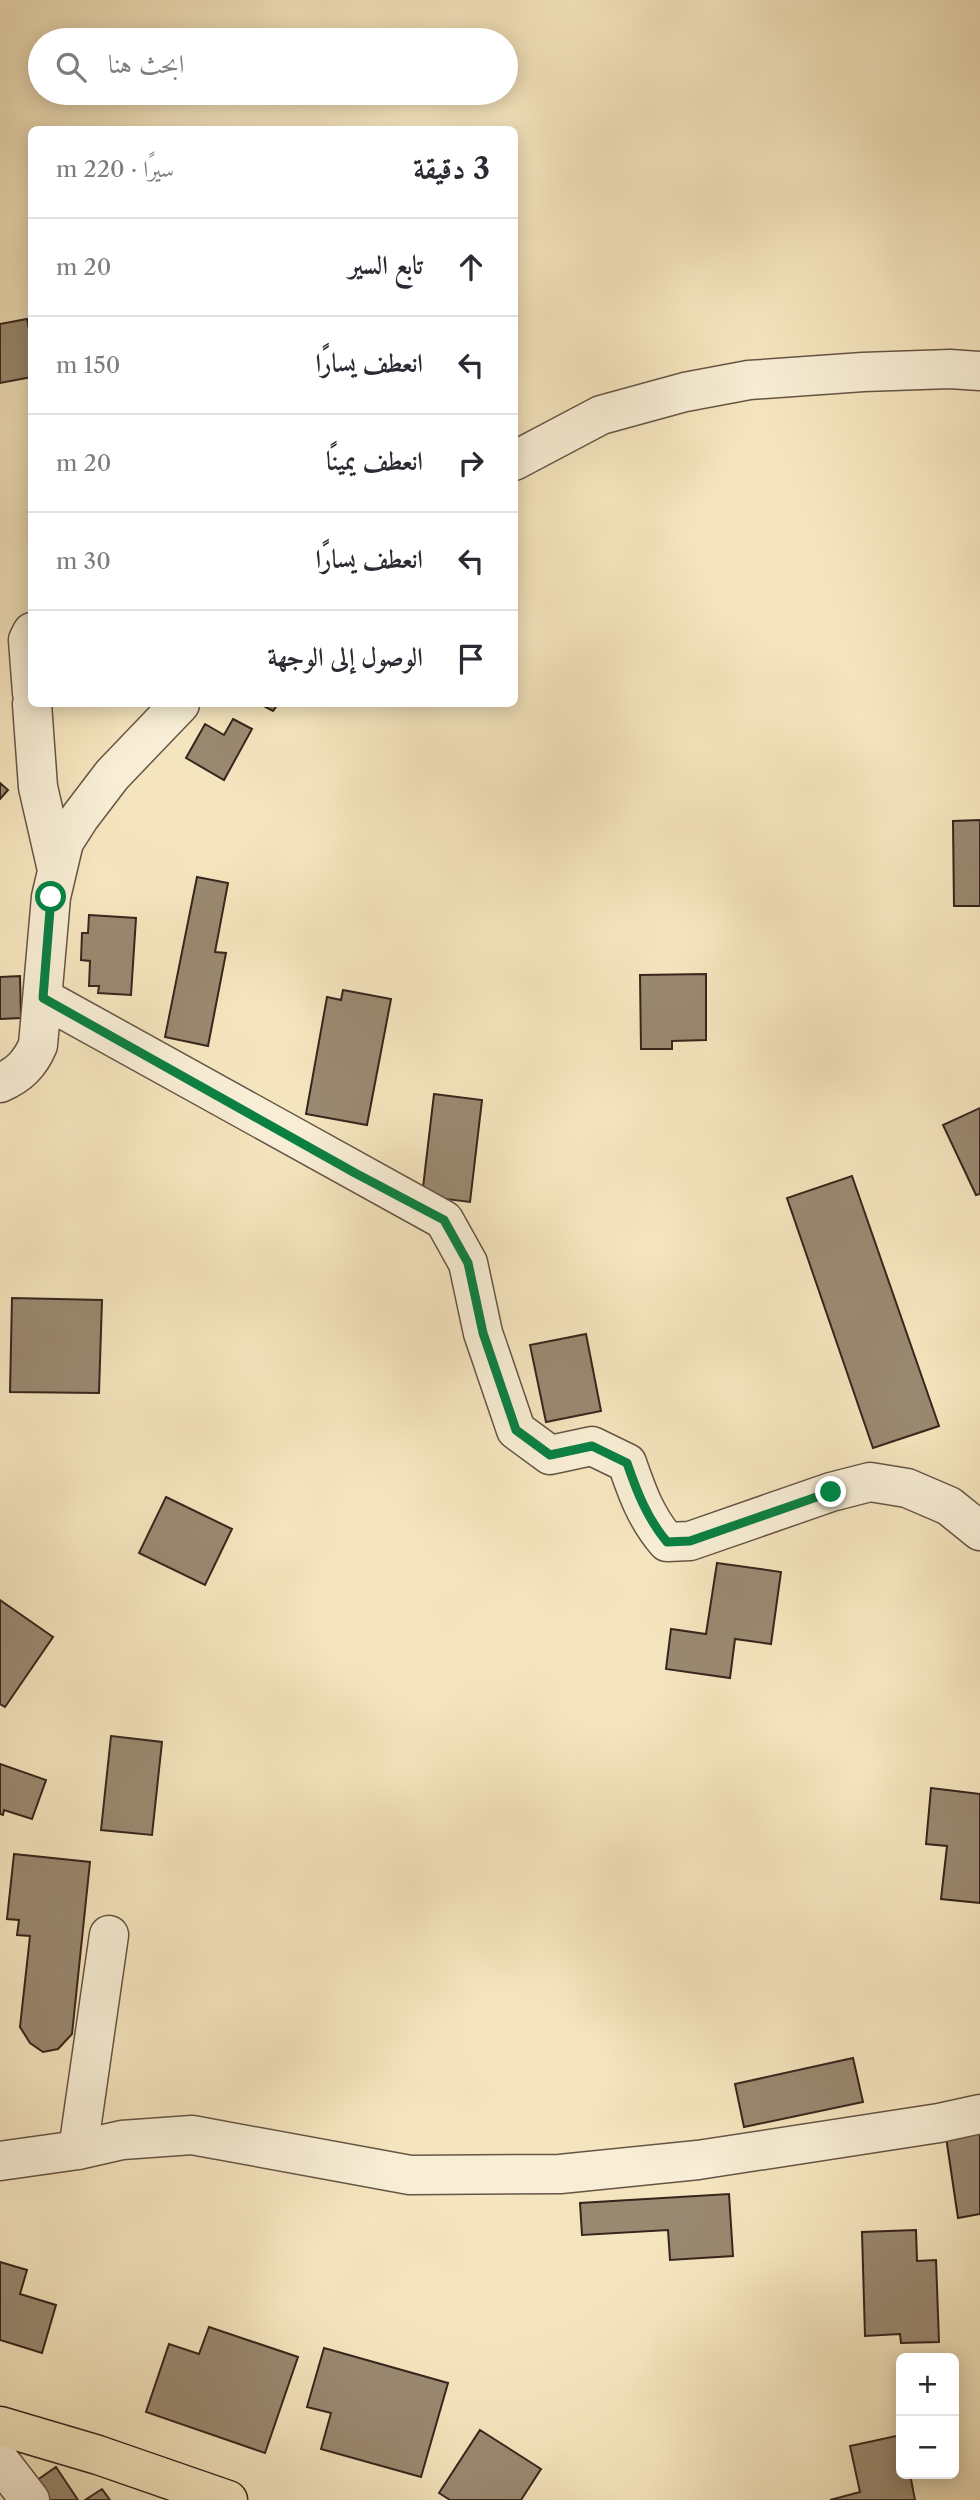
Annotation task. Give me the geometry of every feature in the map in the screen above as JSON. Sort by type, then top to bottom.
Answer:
[{"type":"main road","points":[[0,2426],[98,2455],[228,2500]]},
{"type":"street","points":[[518,459],[601,415],[685,392],[762,379],[937,370],[980,371]]},
{"type":"street","points":[[32,707],[38,788],[57,873]]},
{"type":"street","points":[[0,1083],[22,1070],[32,1059],[38,1045],[51,897],[64,842],[112,775],[177,707]]},
{"type":"street","points":[[43,998],[444,1220],[468,1263],[483,1333],[516,1430],[550,1455],[592,1446],[627,1463],[643,1508],[667,1542],[690,1541],[831,1492],[870,1482],[907,1488],[949,1506],[980,1531]]},
{"type":"street","points":[[78,2150],[109,1935]]},
{"type":"street","points":[[0,2161],[78,2150],[122,2140],[192,2135],[410,2175],[561,2174],[698,2161],[939,2123],[980,2114]]},
{"type":"street","points":[[0,2461],[30,2500]]},
{"type":"building","points":[[27,319],[28,378],[0,383],[0,324]]},
{"type":"building","points":[[233,719],[252,729],[224,780],[186,758],[205,724],[224,735]]},
{"type":"building","points":[[0,783],[8,790],[0,799]]},
{"type":"building","points":[[980,820],[980,906],[954,906],[953,821]]},
{"type":"building","points":[[197,877],[228,883],[215,952],[226,953],[208,1046],[165,1037]]},
{"type":"building","points":[[89,915],[136,918],[131,995],[98,993],[99,986],[89,986],[90,961],[81,960],[82,933],[88,933]]},
{"type":"building","points":[[706,974],[706,1040],[672,1041],[672,1049],[641,1049],[640,975]]},
{"type":"building","points":[[20,976],[21,1018],[0,1019],[0,977]]},
{"type":"building","points":[[343,990],[391,999],[367,1125],[306,1114],[327,997],[341,1000]]},
{"type":"building","points":[[434,1094],[482,1100],[470,1202],[422,1196]]},
{"type":"building","points":[[980,1108],[980,1194],[976,1195],[943,1125]]},
{"type":"building","points":[[852,1176],[939,1426],[873,1448],[787,1198]]},
{"type":"building","points":[[12,1298],[102,1300],[99,1393],[10,1392]]},
{"type":"building","points":[[586,1334],[601,1411],[546,1422],[530,1345]]},
{"type":"building","points":[[166,1497],[232,1529],[205,1585],[139,1553]]},
{"type":"building","points":[[717,1563],[781,1572],[771,1644],[735,1639],[730,1678],[666,1669],[671,1629],[706,1634]]},
{"type":"building","points":[[0,1600],[53,1637],[5,1707],[0,1704]]},
{"type":"building","points":[[111,1736],[162,1742],[152,1835],[101,1830]]},
{"type":"building","points":[[0,1764],[46,1780],[32,1819],[4,1810],[3,1815],[0,1814]]},
{"type":"building","points":[[931,1788],[980,1794],[980,1903],[941,1899],[947,1846],[926,1844]]},
{"type":"building","points":[[14,1854],[90,1862],[72,2034],[58,2049],[43,2052],[30,2043],[20,2027],[30,1936],[17,1935],[19,1920],[7,1919]]},
{"type":"building","points":[[853,2058],[863,2102],[744,2127],[735,2084]]},
{"type":"building","points":[[980,2132],[980,2214],[958,2218],[946,2137]]},
{"type":"building","points":[[729,2194],[733,2256],[670,2260],[668,2230],[582,2235],[580,2203]]},
{"type":"building","points":[[916,2230],[917,2261],[936,2260],[939,2342],[901,2343],[900,2334],[865,2336],[862,2232]]},
{"type":"building","points":[[0,2262],[27,2270],[20,2294],[56,2305],[42,2353],[0,2340]]},
{"type":"building","points":[[209,2327],[298,2357],[265,2453],[146,2412],[169,2344],[199,2354]]},
{"type":"building","points":[[324,2348],[448,2383],[421,2477],[321,2449],[331,2413],[307,2407]]},
{"type":"building","points":[[480,2430],[541,2469],[521,2500],[450,2500],[439,2493]]},
{"type":"building","points":[[896,2436],[896,2479],[911,2479],[915,2500],[830,2500],[860,2492],[850,2446]]},
{"type":"building","points":[[56,2467],[78,2500],[44,2500],[33,2483]]},
{"type":"building","points":[[102,2489],[110,2500],[85,2500]]},
{"type":"route","points":[[51,897],[43,998],[444,1220],[468,1263],[483,1333],[516,1430],[550,1455],[592,1446],[627,1463],[643,1508],[667,1542],[690,1541],[831,1492]]}]
